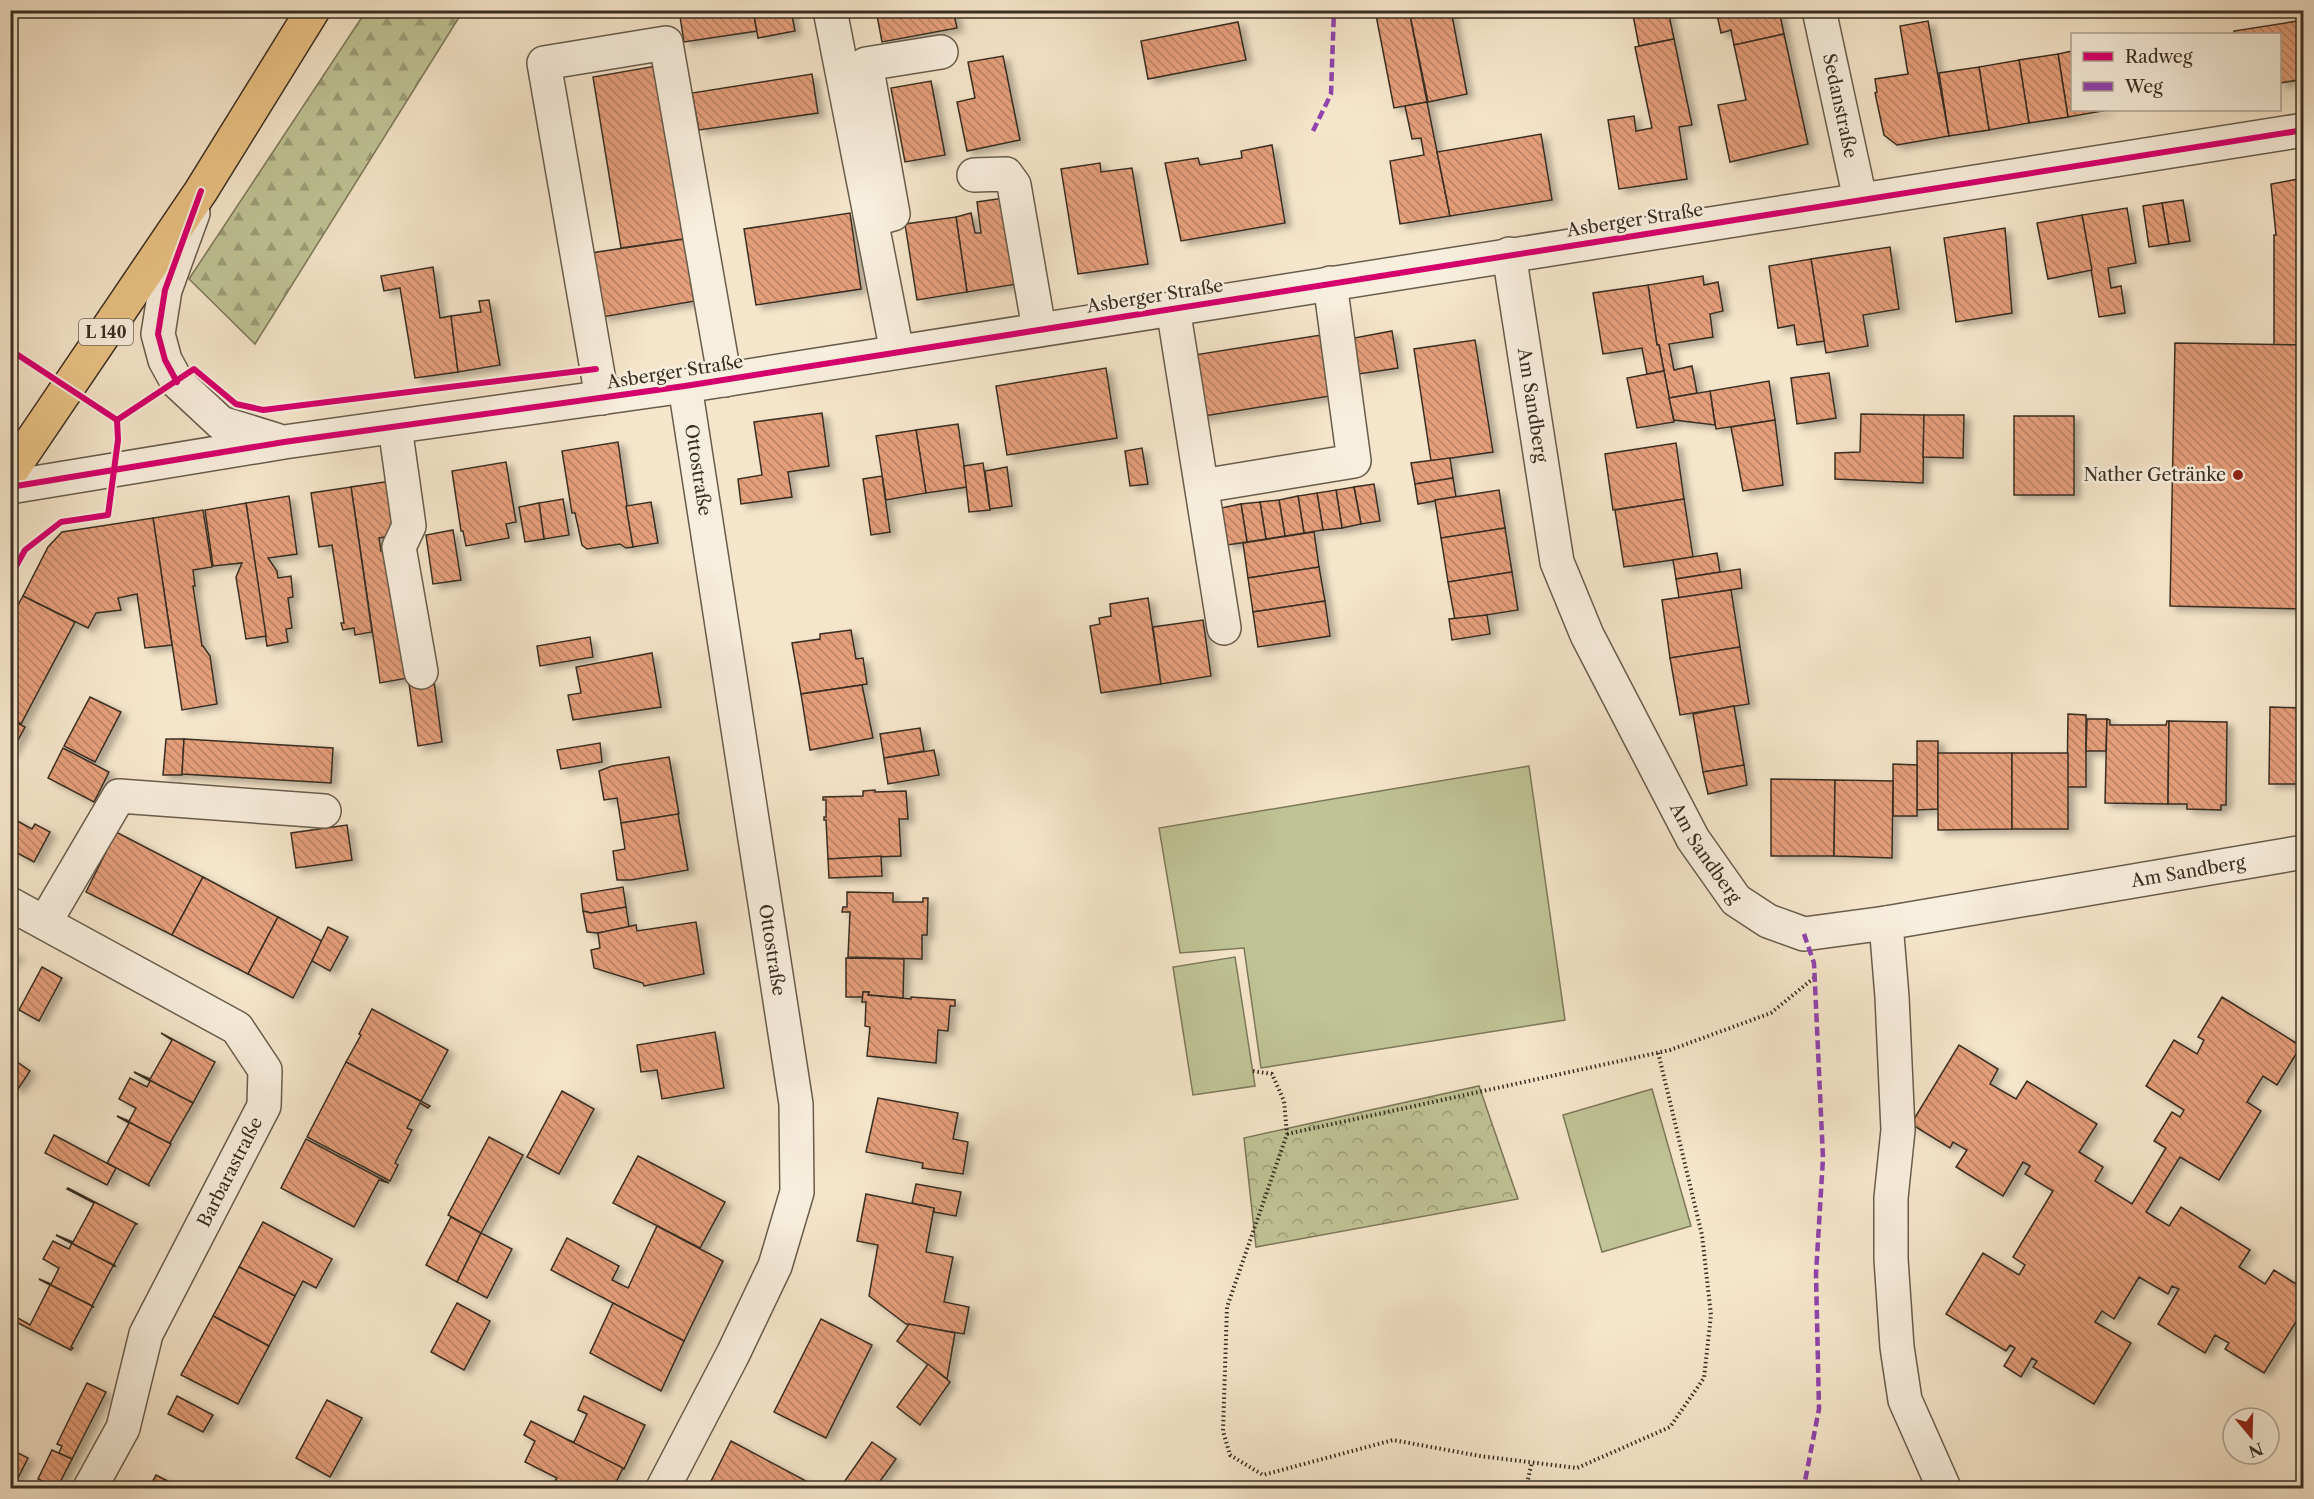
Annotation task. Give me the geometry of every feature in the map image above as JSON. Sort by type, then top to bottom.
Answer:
[{"type":"main road","name":"L 140","points":[[10,473],[201,191],[313,10]]},
{"type":"street","points":[[830,10],[897,352]]},
{"type":"street","name":"Sedanstraße","points":[[1819,10],[1860,200]]},
{"type":"street","points":[[602,398],[544,63],[666,43],[725,380]]},
{"type":"street","points":[[871,220],[893,214],[867,64],[941,52]]},
{"type":"street","name":"Asberger Straße","points":[[10,487],[284,442],[725,380],[1509,254],[2304,130]]},
{"type":"street","points":[[974,175],[1006,174],[1014,185],[1040,329]]},
{"type":"street","points":[[201,191],[165,290],[158,334],[165,360],[177,382],[221,423],[284,442]]},
{"type":"street","name":"Am Sandberg","points":[[1509,254],[1557,562],[1587,635],[1693,839],[1736,900],[1768,921],[1804,934],[1886,923],[2304,852]]},
{"type":"street","points":[[1202,486],[1354,461],[1330,284]]},
{"type":"street","points":[[1173,308],[1224,628]]},
{"type":"street","name":"Ottostraße","points":[[663,1488],[733,1354],[775,1266],[797,1192],[796,1104],[685,386]]},
{"type":"street","points":[[394,427],[409,526],[399,547],[421,672]]},
{"type":"street","points":[[45,922],[118,796],[324,811]]},
{"type":"street","name":"Barbarastraße","points":[[10,904],[237,1028],[265,1070],[264,1106],[146,1334],[123,1428],[90,1488]]},
{"type":"street","points":[[1886,923],[1898,1130],[1891,1198],[1897,1347],[1905,1400],[1944,1488]]},
{"type":"path","points":[[1287,1134],[1658,1052],[1771,1013],[1815,977]]},
{"type":"path","points":[[1252,1071],[1272,1074],[1284,1101],[1287,1134],[1227,1307],[1223,1431],[1230,1455],[1263,1475],[1393,1440],[1480,1456],[1577,1468],[1670,1427],[1704,1378],[1710,1315],[1702,1235],[1658,1052]]},
{"type":"path","points":[[1526,1488],[1532,1462]]},
{"type":"green space","points":[[366,11],[463,11],[255,344],[189,279]]},
{"type":"green space","points":[[1529,766],[1565,1020],[1261,1068],[1244,948],[1180,953],[1159,828]]},
{"type":"green space","points":[[1235,957],[1255,1086],[1193,1095],[1173,967]]},
{"type":"green space","points":[[1479,1086],[1518,1199],[1256,1247],[1244,1138]]},
{"type":"green space","points":[[1652,1089],[1691,1226],[1602,1252],[1563,1115]]},
{"type":"building","points":[[679,10],[753,10],[757,31],[684,42]]},
{"type":"building","points":[[753,10],[777,10],[754,15]]},
{"type":"building","points":[[777,10],[791,10],[795,31],[758,38],[754,15]]},
{"type":"building","points":[[876,10],[953,10],[957,28],[882,42]]},
{"type":"building","points":[[1375,10],[1409,10],[1427,102],[1394,108]]},
{"type":"building","points":[[1409,10],[1451,10],[1467,94],[1428,102]]},
{"type":"building","points":[[1632,10],[1668,10],[1674,39],[1639,46]]},
{"type":"building","points":[[1716,10],[1779,10],[1784,34],[1734,45],[1731,30],[1721,33]]},
{"type":"building","points":[[2304,20],[2304,79],[2281,83],[2281,33],[2235,33],[2234,31]]},
{"type":"building","points":[[1928,21],[1949,136],[1897,145],[1884,135],[1875,93],[1877,92],[1875,79],[1908,74],[1900,26]]},
{"type":"building","points":[[1238,22],[1246,60],[1148,79],[1141,41]]},
{"type":"building","points":[[1784,34],[1808,144],[1730,162],[1718,105],[1746,100],[1734,45]]},
{"type":"building","points":[[1674,39],[1692,125],[1679,127],[1687,179],[1619,189],[1608,120],[1634,116],[1636,131],[1652,128],[1635,47]]},
{"type":"building","points":[[2071,51],[2071,111],[2102,111],[2068,117],[2058,54]]},
{"type":"building","points":[[2058,54],[2068,117],[2029,123],[2019,60]]},
{"type":"building","points":[[1003,56],[1020,140],[967,151],[957,102],[975,98],[968,62]]},
{"type":"building","points":[[2019,60],[2029,123],[1989,130],[1979,67]]},
{"type":"building","points":[[656,66],[684,239],[621,248],[593,77]]},
{"type":"building","points":[[1979,67],[1989,130],[1949,136],[1939,73]]},
{"type":"building","points":[[812,74],[818,113],[699,130],[692,93]]},
{"type":"building","points":[[931,81],[945,155],[905,162],[891,88]]},
{"type":"building","points":[[1427,102],[1450,216],[1400,224],[1390,161],[1424,155],[1421,138],[1412,139],[1405,106]]},
{"type":"building","points":[[1541,134],[1552,200],[1450,216],[1437,152]]},
{"type":"building","points":[[1272,145],[1285,223],[1181,241],[1165,163],[1198,158],[1200,165],[1242,158],[1241,151]]},
{"type":"building","points":[[1100,163],[1101,172],[1132,168],[1148,264],[1078,274],[1061,169]]},
{"type":"building","points":[[2304,178],[2304,345],[2274,345],[2274,235],[2276,235],[2271,184]]},
{"type":"building","points":[[1004,198],[1017,284],[967,292],[956,217],[971,213],[975,233],[981,233],[977,202]]},
{"type":"building","points":[[2183,200],[2190,241],[2169,244],[2162,203]]},
{"type":"building","points":[[2162,203],[2169,244],[2149,247],[2143,206]]},
{"type":"building","points":[[2127,208],[2136,263],[2108,268],[2111,288],[2121,286],[2125,313],[2099,317],[2082,215]]},
{"type":"building","points":[[850,213],[861,289],[756,305],[744,229]]},
{"type":"building","points":[[2082,215],[2092,270],[2048,279],[2037,223]]},
{"type":"building","points":[[956,217],[967,292],[917,300],[905,224]]},
{"type":"building","points":[[2005,228],[2012,313],[1956,322],[1944,238]]},
{"type":"building","points":[[691,238],[701,300],[602,317],[591,253]]},
{"type":"building","points":[[1890,247],[1899,309],[1863,315],[1868,346],[1826,353],[1811,259]]},
{"type":"building","points":[[1811,259],[1824,341],[1797,345],[1794,325],[1778,328],[1769,266]]},
{"type":"building","points":[[433,267],[440,318],[451,316],[458,372],[415,378],[400,288],[384,291],[381,276]]},
{"type":"building","points":[[1703,276],[1704,285],[1718,282],[1723,311],[1710,314],[1713,337],[1669,344],[1674,370],[1692,366],[1697,393],[1669,398],[1659,345],[1657,345],[1648,285]]},
{"type":"building","points":[[1648,285],[1657,345],[1659,345],[1664,371],[1647,374],[1642,348],[1603,354],[1593,293]]},
{"type":"building","points":[[489,300],[500,365],[458,372],[451,316],[481,312],[479,301]]},
{"type":"building","points":[[1392,331],[1398,368],[1359,374],[1354,338]]},
{"type":"building","points":[[1321,335],[1330,396],[1198,417],[1188,356]]},
{"type":"building","points":[[1475,340],[1493,452],[1431,461],[1414,349]]},
{"type":"building","name":"Nather Getränke","points":[[2175,343],[2304,345],[2304,609],[2170,606]]},
{"type":"building","points":[[1106,368],[1117,438],[1007,455],[996,386]]},
{"type":"building","points":[[1664,371],[1674,422],[1637,428],[1627,378]]},
{"type":"building","points":[[1829,373],[1836,418],[1797,424],[1791,378]]},
{"type":"building","points":[[1769,381],[1775,420],[1716,429],[1710,391]]},
{"type":"building","points":[[1710,391],[1715,425],[1674,420],[1669,398]]},
{"type":"building","points":[[822,413],[829,466],[788,472],[792,497],[741,504],[738,479],[762,475],[754,422]]},
{"type":"building","points":[[1861,414],[1924,415],[1923,483],[1835,479],[1835,453],[1860,452]]},
{"type":"building","points":[[1924,415],[1964,415],[1963,458],[1923,457]]},
{"type":"building","points":[[2014,416],[2074,416],[2074,495],[2014,495]]},
{"type":"building","points":[[1775,420],[1783,485],[1743,491],[1731,427]]},
{"type":"building","points":[[958,424],[967,487],[926,493],[916,430]]},
{"type":"building","points":[[916,430],[926,493],[886,500],[876,436]]},
{"type":"building","points":[[618,442],[633,547],[626,548],[620,544],[587,549],[582,545],[575,513],[572,513],[562,451]]},
{"type":"building","points":[[1676,443],[1684,499],[1613,510],[1605,454]]},
{"type":"building","points":[[1142,448],[1148,484],[1130,486],[1125,451]]},
{"type":"building","points":[[1450,458],[1453,478],[1415,484],[1411,463]]},
{"type":"building","points":[[506,462],[516,522],[506,524],[509,538],[466,546],[463,531],[461,531],[452,471]]},
{"type":"building","points":[[983,463],[990,510],[969,512],[964,466]]},
{"type":"building","points":[[1007,467],[1012,506],[990,509],[985,471]]},
{"type":"building","points":[[882,476],[890,532],[871,535],[863,479]]},
{"type":"building","points":[[1453,478],[1456,497],[1418,504],[1415,484]]},
{"type":"building","points":[[391,481],[399,535],[379,538],[381,551],[389,550],[408,678],[380,683],[351,487]]},
{"type":"building","points":[[1374,484],[1380,521],[1361,524],[1354,487]]},
{"type":"building","points":[[351,487],[372,632],[355,635],[354,628],[343,630],[341,623],[344,623],[332,545],[319,547],[311,493]]},
{"type":"building","points":[[1354,487],[1361,524],[1342,528],[1336,490]]},
{"type":"building","points":[[1336,490],[1342,528],[1323,530],[1317,493]]},
{"type":"building","points":[[1499,490],[1505,528],[1441,538],[1435,500]]},
{"type":"building","points":[[1317,493],[1323,530],[1304,533],[1298,496]]},
{"type":"building","points":[[289,496],[297,554],[268,558],[277,571],[278,578],[291,576],[293,597],[288,598],[292,628],[286,629],[288,642],[267,646],[246,503]]},
{"type":"building","points":[[1298,496],[1304,533],[1285,536],[1279,500]]},
{"type":"building","points":[[563,499],[569,535],[544,539],[539,503]]},
{"type":"building","points":[[1684,499],[1693,557],[1624,567],[1615,510]]},
{"type":"building","points":[[1279,500],[1285,536],[1266,539],[1260,502]]},
{"type":"building","points":[[651,502],[658,543],[633,547],[626,506]]},
{"type":"building","points":[[1260,502],[1266,539],[1247,542],[1241,504]]},
{"type":"building","points":[[246,503],[266,636],[246,639],[236,577],[242,563],[213,566],[205,510]]},
{"type":"building","points":[[539,503],[544,539],[525,542],[519,507]]},
{"type":"building","points":[[1241,504],[1247,542],[1227,545],[1221,508]]},
{"type":"building","points":[[203,510],[212,567],[193,570],[195,586],[193,586],[202,646],[210,656],[217,704],[182,710],[153,518]]},
{"type":"building","points":[[153,518],[172,645],[145,648],[137,594],[118,598],[121,610],[96,613],[88,628],[23,596],[48,547],[62,532]]},
{"type":"building","points":[[1505,528],[1512,572],[1448,582],[1441,538]]},
{"type":"building","points":[[453,530],[461,580],[433,584],[426,535]]},
{"type":"building","points":[[1314,532],[1319,567],[1248,578],[1243,543]]},
{"type":"building","points":[[1717,553],[1720,572],[1676,579],[1673,560]]},
{"type":"building","points":[[1319,567],[1325,601],[1253,612],[1248,578]]},
{"type":"building","points":[[1740,569],[1742,588],[1679,598],[1676,579]]},
{"type":"building","points":[[1512,572],[1518,610],[1455,620],[1448,582]]},
{"type":"building","points":[[1731,590],[1740,647],[1670,658],[1662,600]]},
{"type":"building","points":[[23,596],[75,622],[21,724],[10,719],[10,619]]},
{"type":"building","points":[[1148,598],[1161,684],[1101,693],[1090,626],[1100,624],[1099,618],[1111,616],[1110,604]]},
{"type":"building","points":[[1325,601],[1330,636],[1258,647],[1253,612]]},
{"type":"building","points":[[1487,615],[1490,634],[1452,640],[1449,619]]},
{"type":"building","points":[[1203,620],[1211,676],[1161,684],[1153,627]]},
{"type":"building","points":[[851,630],[856,659],[863,658],[867,684],[801,694],[792,643],[820,639],[820,634]]},
{"type":"building","points":[[590,637],[593,657],[540,666],[537,646]]},
{"type":"building","points":[[1740,647],[1749,704],[1680,715],[1670,658]]},
{"type":"building","points":[[652,653],[661,707],[573,720],[568,695],[581,693],[576,667]]},
{"type":"building","points":[[434,681],[442,742],[418,746],[409,684]]},
{"type":"building","points":[[862,685],[873,738],[810,750],[801,694]]},
{"type":"building","points":[[90,697],[121,712],[95,762],[64,746]]},
{"type":"building","points":[[1734,706],[1744,765],[1703,772],[1693,714]]},
{"type":"building","points":[[2270,707],[2304,708],[2304,784],[2269,784]]},
{"type":"building","points":[[2068,714],[2086,715],[2086,787],[2067,787]]},
{"type":"building","points":[[10,719],[25,727],[10,755]]},
{"type":"building","points":[[2087,719],[2107,719],[2106,751],[2086,751]]},
{"type":"building","points":[[2107,719],[2110,720],[2110,725],[2166,725],[2169,721],[2168,804],[2105,803]]},
{"type":"building","points":[[2169,721],[2227,722],[2226,805],[2221,805],[2221,810],[2187,809],[2187,804],[2168,804]]},
{"type":"building","points":[[920,728],[924,751],[884,758],[880,734]]},
{"type":"building","points":[[166,739],[184,739],[182,775],[163,775]]},
{"type":"building","points":[[184,739],[333,748],[331,783],[182,774]]},
{"type":"building","points":[[1917,741],[1938,741],[1938,809],[1917,810]]},
{"type":"building","points":[[600,743],[602,762],[561,769],[557,750]]},
{"type":"building","points":[[63,748],[109,772],[94,802],[48,778]]},
{"type":"building","points":[[934,750],[939,775],[888,784],[884,758]]},
{"type":"building","points":[[1938,753],[2012,753],[2012,829],[1938,830]]},
{"type":"building","points":[[2012,753],[2068,753],[2068,829],[2012,829]]},
{"type":"building","points":[[669,757],[679,814],[621,823],[617,798],[604,800],[599,771],[612,766]]},
{"type":"building","points":[[1893,764],[1917,765],[1917,816],[1893,816]]},
{"type":"building","points":[[1744,765],[1747,785],[1708,794],[1703,772]]},
{"type":"building","points":[[1771,779],[1835,780],[1834,856],[1771,856]]},
{"type":"building","points":[[1835,780],[1893,781],[1892,858],[1834,856]]},
{"type":"building","points":[[875,790],[875,792],[906,791],[908,819],[899,819],[901,856],[828,859],[826,820],[824,820],[826,800],[823,800],[823,797],[863,796],[863,791]]},
{"type":"building","points":[[678,814],[688,870],[631,880],[617,880],[613,851],[625,849],[621,823]]},
{"type":"building","points":[[10,817],[32,829],[35,824],[50,832],[34,862],[10,849]]},
{"type":"building","points":[[347,825],[352,860],[296,868],[291,833]]},
{"type":"building","points":[[116,832],[203,877],[172,935],[86,892]]},
{"type":"building","points":[[881,856],[882,876],[829,878],[828,859]]},
{"type":"building","points":[[203,877],[278,917],[248,974],[172,935]]},
{"type":"building","points":[[623,887],[626,907],[591,913],[583,911],[581,894]]},
{"type":"building","points":[[847,892],[893,893],[893,902],[923,902],[923,898],[928,898],[927,935],[922,935],[922,959],[848,957],[850,912],[842,912],[843,907],[847,907]]},
{"type":"building","points":[[626,907],[629,927],[598,933],[587,932],[583,911],[591,913]]},
{"type":"building","points":[[278,917],[322,941],[293,998],[248,974]]},
{"type":"building","points":[[696,922],[704,974],[644,986],[643,983],[594,968],[591,950],[600,948],[598,933],[636,925],[637,931]]},
{"type":"building","points":[[328,927],[348,937],[330,971],[312,961]]},
{"type":"building","points":[[10,952],[17,954],[10,965]]},
{"type":"building","points":[[846,958],[904,959],[903,998],[868,995],[869,992],[863,992],[863,997],[846,997]]},
{"type":"building","points":[[42,967],[62,978],[39,1021],[19,1010]]},
{"type":"building","points":[[863,992],[869,992],[868,995],[911,999],[911,997],[955,1000],[955,1006],[950,1006],[948,1031],[938,1030],[936,1063],[867,1056],[870,1027],[865,1026],[866,1002],[862,1002]]},
{"type":"building","points":[[2222,997],[2301,1046],[2277,1085],[2263,1076],[2247,1102],[2261,1111],[2219,1180],[2180,1157],[2146,1212],[2169,1226],[2181,1207],[2250,1250],[2239,1267],[2265,1284],[2274,1270],[2304,1289],[2304,1309],[2264,1373],[2225,1349],[2229,1343],[2215,1335],[2205,1353],[2158,1324],[2179,1289],[2172,1286],[2168,1294],[2139,1277],[2114,1319],[2102,1311],[2095,1322],[2131,1343],[2094,1404],[2033,1367],[2037,1361],[2032,1358],[2021,1377],[2004,1366],[2015,1348],[2010,1345],[2006,1351],[1946,1314],[1983,1253],[2019,1275],[2025,1265],[2013,1257],[2053,1191],[2025,1174],[2030,1166],[2023,1162],[2003,1196],[1956,1167],[1967,1150],[1953,1142],[1950,1148],[1911,1124],[1959,1045],[1998,1069],[1990,1084],[2016,1099],[2027,1081],[2097,1124],[2079,1152],[2103,1167],[2095,1181],[2132,1204],[2166,1148],[2154,1141],[2172,1112],[2180,1117],[2184,1110],[2146,1086],[2174,1040],[2197,1054],[2204,1040],[2198,1037]]},
{"type":"building","points":[[372,1009],[448,1050],[421,1101],[346,1062]]},
{"type":"building","points":[[715,1032],[724,1088],[662,1099],[657,1070],[641,1072],[637,1045]]},
{"type":"building","points":[[161,1033],[215,1062],[193,1103],[134,1072],[150,1079],[172,1040]]},
{"type":"building","points":[[10,1057],[30,1071],[18,1089],[10,1084]]},
{"type":"building","points":[[346,1062],[430,1106],[428,1108],[420,1103],[407,1128],[412,1130],[395,1163],[398,1165],[390,1181],[307,1137]]},
{"type":"building","points":[[134,1072],[193,1103],[171,1144],[117,1116],[129,1121],[136,1108],[119,1099],[130,1078],[147,1087],[150,1081]]},
{"type":"building","points":[[562,1091],[594,1109],[559,1174],[527,1157]]},
{"type":"building","points":[[878,1098],[958,1113],[953,1139],[968,1142],[963,1174],[922,1168],[923,1163],[866,1152]]},
{"type":"building","points":[[117,1116],[171,1144],[148,1185],[107,1163],[129,1123]]},
{"type":"building","points":[[54,1135],[116,1168],[107,1185],[45,1153]]},
{"type":"building","points":[[489,1137],[523,1155],[481,1233],[448,1215]]},
{"type":"building","points":[[306,1139],[389,1183],[379,1180],[354,1227],[281,1188]]},
{"type":"building","points":[[638,1156],[725,1202],[700,1248],[613,1203]]},
{"type":"building","points":[[916,1184],[961,1192],[956,1216],[934,1212],[934,1208],[912,1203]]},
{"type":"building","points":[[68,1188],[137,1224],[114,1264],[115,1266],[56,1235],[73,1242],[94,1203]]},
{"type":"building","points":[[866,1194],[934,1208],[926,1252],[953,1257],[944,1302],[969,1307],[964,1334],[906,1324],[869,1296],[878,1245],[857,1241]]},
{"type":"building","points":[[451,1217],[481,1233],[457,1282],[426,1265]]},
{"type":"building","points":[[263,1222],[332,1259],[316,1288],[303,1281],[295,1296],[239,1267]]},
{"type":"building","points":[[657,1226],[723,1261],[684,1341],[551,1270],[567,1238],[619,1266],[612,1280],[628,1288]]},
{"type":"building","points":[[481,1233],[512,1249],[487,1298],[457,1282]]},
{"type":"building","points":[[53,1241],[69,1249],[72,1243],[115,1266],[92,1306],[39,1279],[51,1284],[59,1268],[43,1259]]},
{"type":"building","points":[[239,1267],[295,1296],[269,1346],[213,1316]]},
{"type":"building","points":[[39,1279],[94,1307],[71,1350],[16,1322],[18,1318],[30,1325],[50,1285]]},
{"type":"building","points":[[457,1303],[490,1321],[464,1370],[431,1352]]},
{"type":"building","points":[[613,1303],[684,1341],[661,1391],[590,1353]]},
{"type":"building","points":[[213,1316],[269,1346],[238,1404],[181,1375]]},
{"type":"building","points":[[821,1319],[872,1345],[826,1438],[774,1412]]},
{"type":"building","points":[[909,1324],[955,1333],[947,1379],[897,1341]]},
{"type":"building","points":[[928,1364],[950,1382],[920,1425],[897,1407]]},
{"type":"building","points":[[87,1383],[106,1392],[72,1459],[59,1453],[62,1446],[57,1444]]},
{"type":"building","points":[[177,1396],[213,1415],[203,1432],[168,1414]]},
{"type":"building","points":[[584,1396],[645,1425],[624,1469],[565,1439],[574,1442],[587,1414],[578,1410]]},
{"type":"building","points":[[327,1400],[362,1418],[330,1477],[296,1458]]},
{"type":"building","points":[[531,1421],[623,1468],[613,1488],[570,1488],[555,1481],[557,1478],[525,1462],[535,1441],[524,1435]]},
{"type":"building","points":[[731,1441],[806,1481],[802,1488],[781,1488],[769,1483],[766,1488],[722,1488],[710,1483]]},
{"type":"building","points":[[872,1442],[896,1459],[875,1488],[847,1488],[842,1485]]},
{"type":"building","points":[[10,1449],[28,1458],[13,1488],[10,1488]]},
{"type":"building","points":[[52,1450],[72,1459],[57,1488],[38,1479]]},
{"type":"building","points":[[156,1475],[181,1488],[149,1488]]},
{"type":"building","points":[[710,1483],[722,1488],[707,1488]]},
{"type":"marked path","points":[[1313,131],[1331,94],[1334,10]]},
{"type":"marked path","points":[[1804,934],[1814,963],[1823,1158],[1816,1274],[1819,1409],[1805,1481],[1806,1488]]},
{"type":"cycle path","points":[[10,487],[284,442],[685,386],[2304,130]]},
{"type":"cycle path","points":[[177,382],[165,360],[158,334],[165,290],[201,191]]},
{"type":"cycle path","points":[[10,362],[18,355],[117,420]]},
{"type":"cycle path","points":[[10,577],[25,550],[61,522],[108,515],[118,440],[117,420],[194,369],[236,404],[263,410],[596,369]]},
{"type":"place","name":"Nather Getränke","points":[[2238,475]]}]
